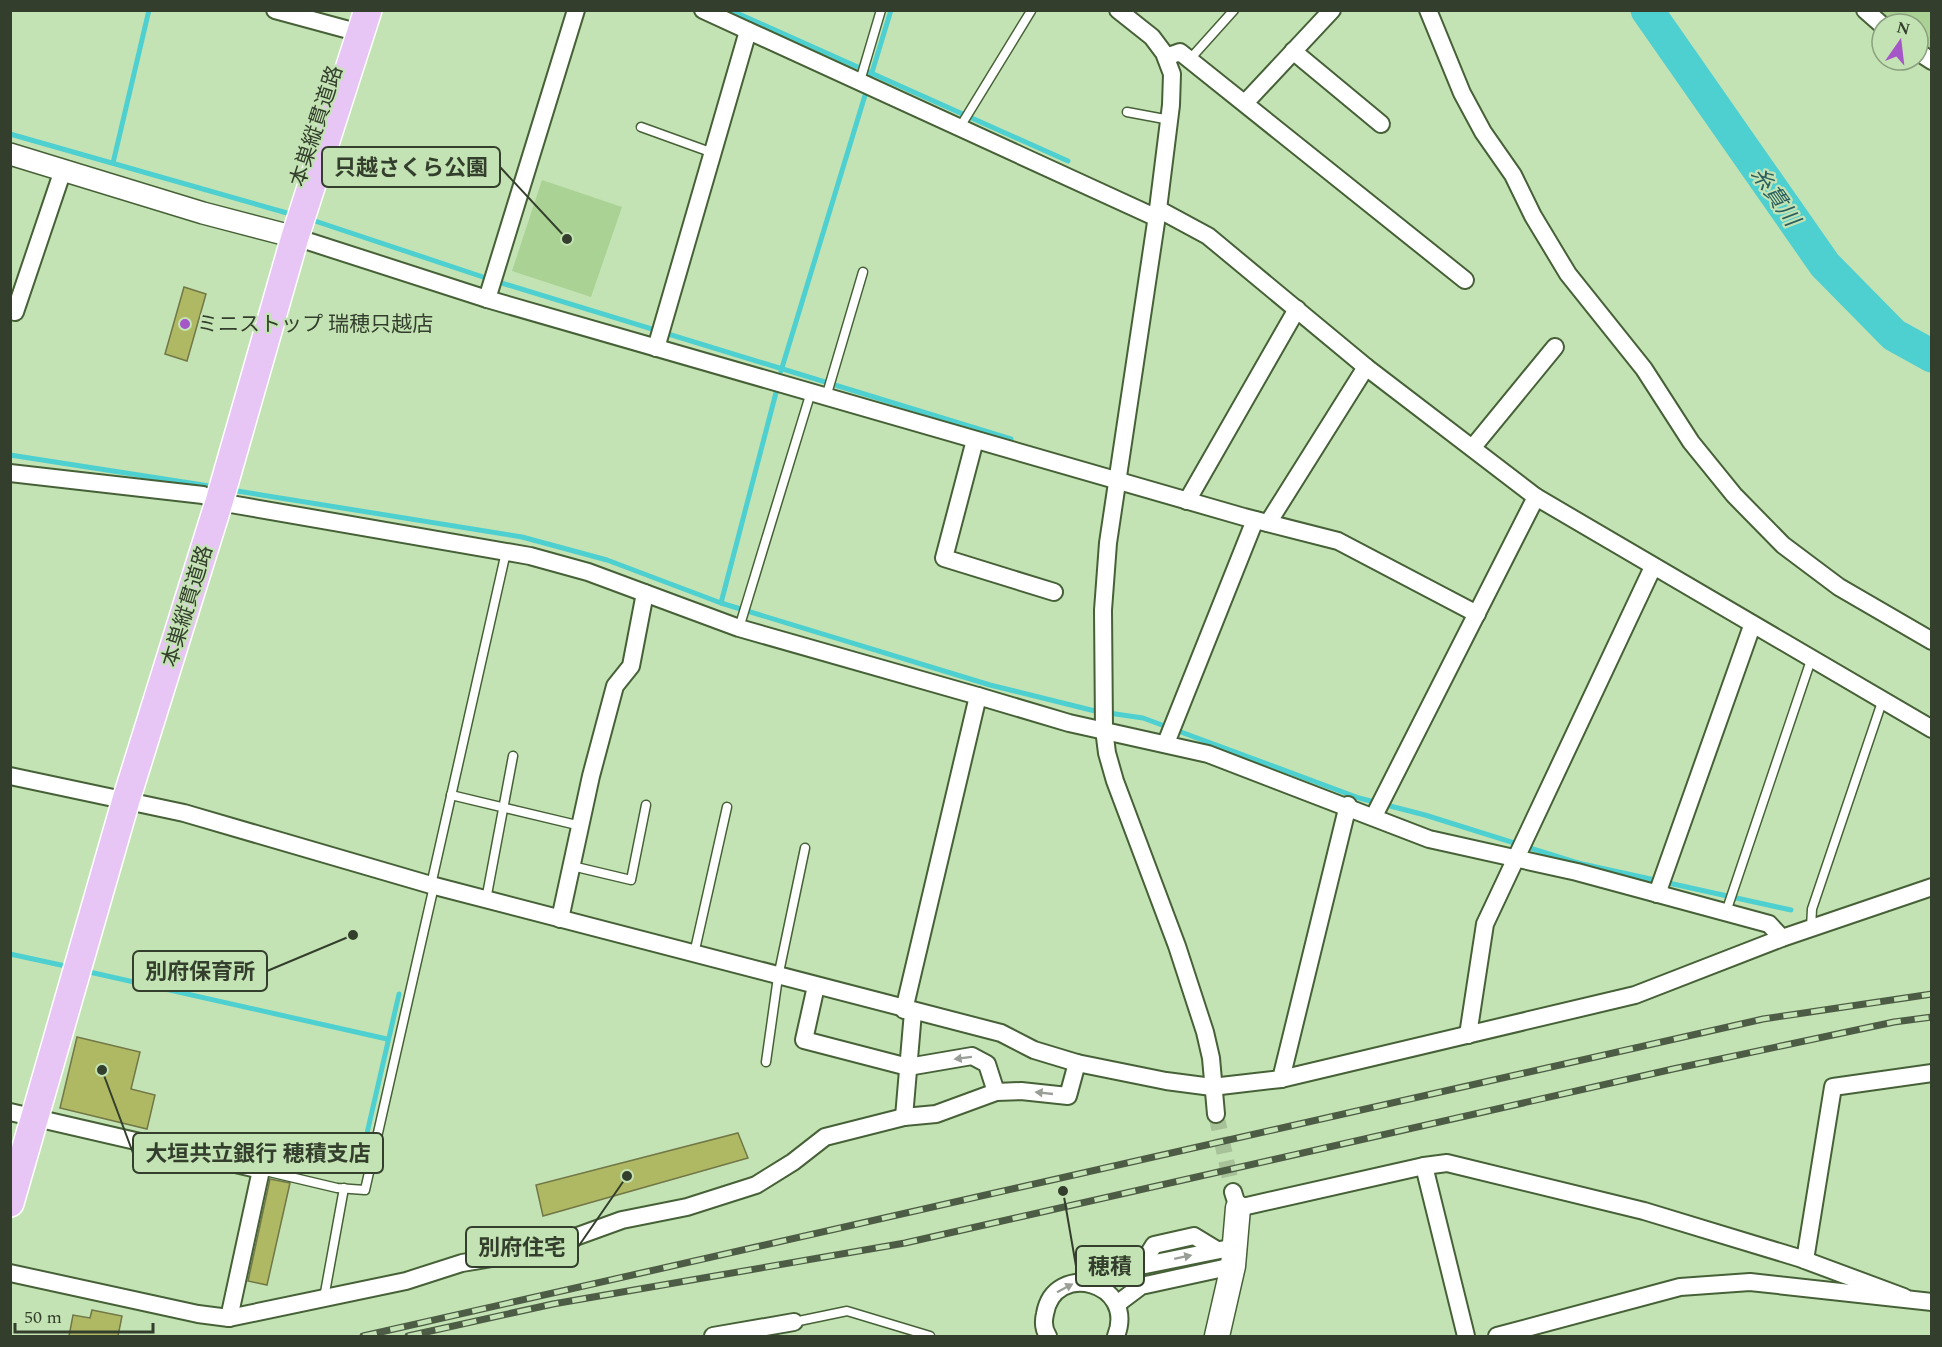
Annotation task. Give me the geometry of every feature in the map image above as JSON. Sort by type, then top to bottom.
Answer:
[{"type":"main road","name":"本巣縦貫道路","points":[[10,1203],[18,1121],[211,498],[287,235],[358,21]]},
{"type":"main road","points":[[1217,1336],[1235,1200]]},
{"type":"street","points":[[275,10],[358,21]]},
{"type":"street","points":[[486,299],[576,10]]},
{"type":"street","points":[[703,10],[960,127],[1208,236],[1366,367],[1473,447],[1536,498],[1882,702],[1932,729]]},
{"type":"street","points":[[1118,10],[1152,37],[1166,57],[1172,74],[1170,120],[1108,543],[1103,610],[1104,729],[1107,753],[1115,781],[1177,946],[1204,1032],[1210,1058],[1216,1114]]},
{"type":"street","points":[[1428,10],[1462,93],[1483,132],[1513,175],[1533,216],[1562,264],[1644,369],[1692,442],[1720,477],[1784,545],[1839,587],[1932,641]]},
{"type":"street","points":[[1245,103],[1328,12]]},
{"type":"street","points":[[656,348],[748,31]]},
{"type":"street","points":[[1293,51],[1381,124]]},
{"type":"street","points":[[1166,57],[1180,52],[1190,59],[1465,280]]},
{"type":"street","points":[[10,154],[202,213],[287,235],[486,299],[1187,501],[1338,541],[1477,614]]},
{"type":"street","points":[[10,310],[15,312],[63,170]]},
{"type":"street","points":[[1187,501],[1297,309]]},
{"type":"street","points":[[1473,447],[1555,347]]},
{"type":"street","points":[[1166,743],[1261,522],[1366,367]]},
{"type":"street","points":[[975,440],[944,558],[1054,592]]},
{"type":"street","points":[[10,473],[211,498],[506,552],[588,572],[739,628],[1069,723],[1166,743],[1239,765],[1429,839],[1517,858],[1769,924],[1782,938]]},
{"type":"street","points":[[1374,816],[1536,498]]},
{"type":"street","points":[[1468,1035],[1485,924],[1653,567]]},
{"type":"street","points":[[560,919],[591,776],[615,686],[631,666],[645,593]]},
{"type":"street","points":[[1657,894],[1752,626]]},
{"type":"street","points":[[904,1117],[909,1011],[978,696]]},
{"type":"street","points":[[10,776],[184,813],[486,900],[1000,1033],[1034,1050],[1077,1063],[1166,1081],[1212,1087],[1281,1079],[1635,995],[1782,938],[1932,887]]},
{"type":"street","points":[[1281,1079],[1348,806]]},
{"type":"street","points":[[816,986],[804,1040],[908,1067],[972,1056],[987,1064],[996,1092]]},
{"type":"street","points":[[10,1274],[198,1314],[229,1318],[406,1281],[462,1263],[539,1250],[622,1220],[687,1207],[756,1185],[793,1162],[825,1137],[904,1117],[936,1114],[996,1092],[1021,1091],[1068,1096],[1077,1063]]},
{"type":"street","points":[[1805,1260],[1833,1087],[1932,1073]]},
{"type":"street","points":[[18,1121],[261,1170],[229,1318]]},
{"type":"street","points":[[1235,1200],[1447,1163],[1633,1208],[1805,1260],[1904,1297]]},
{"type":"street","points":[[1424,1166],[1466,1336]]},
{"type":"street","points":[[1087,1283],[1105,1273],[1228,1254]]},
{"type":"street","points":[[1117,1304],[1141,1286],[1228,1254]]},
{"type":"street","points":[[1497,1336],[1680,1287],[1750,1282],[1904,1297],[1932,1302]]},
{"type":"street","points":[[1048,1336],[1044,1320],[1046,1307],[1052,1296],[1062,1287],[1074,1283],[1087,1283],[1100,1287],[1110,1294],[1117,1304],[1120,1316],[1116,1336]]},
{"type":"street","points":[[713,1336],[794,1322]]},
{"type":"lane","points":[[860,81],[881,10]]},
{"type":"lane","points":[[1190,59],[1234,10]]},
{"type":"lane","points":[[960,127],[1031,11]]},
{"type":"lane","points":[[1127,112],[1170,120]]},
{"type":"lane","points":[[641,127],[713,153]]},
{"type":"lane","points":[[739,628],[863,272]]},
{"type":"lane","points":[[261,1170],[344,1188],[365,1190],[506,552]]},
{"type":"lane","points":[[1726,912],[1811,660]]},
{"type":"lane","points":[[1811,928],[1812,909],[1882,702]]},
{"type":"lane","points":[[486,900],[513,756]]},
{"type":"lane","points":[[451,795],[580,826]]},
{"type":"lane","points":[[572,866],[631,880],[646,805]]},
{"type":"lane","points":[[693,954],[727,807]]},
{"type":"lane","points":[[766,1062],[778,977],[805,848]]},
{"type":"lane","points":[[324,1298],[344,1188]]},
{"type":"lane","points":[[794,1322],[847,1311],[930,1336]]},
{"type":"green space","points":[[1931,11],[1931,53],[1930,12],[1876,12]]},
{"type":"green space","points":[[542,180],[622,207],[591,297],[512,271]]},
{"type":"building","name":"ミニストップ 瑞穂只越店","points":[[184,287],[206,294],[187,361],[165,354]]},
{"type":"building","points":[[77,1037],[140,1052],[131,1089],[155,1095],[147,1129],[60,1108]]},
{"type":"building","points":[[738,1133],[748,1158],[543,1216],[536,1185]]},
{"type":"building","points":[[270,1179],[290,1183],[267,1285],[248,1281]]},
{"type":"building","points":[[92,1310],[122,1316],[118,1336],[69,1336],[73,1315],[90,1318]]},
{"type":"waterway","points":[[113,163],[149,10]]},
{"type":"waterway","points":[[730,10],[1068,161]]},
{"type":"waterway","points":[[781,371],[891,10]]},
{"type":"waterway","name":"糸貫川","points":[[1647,10],[1825,265],[1894,335],[1932,356]]},
{"type":"waterway","points":[[10,134],[294,215]]},
{"type":"waterway","points":[[309,219],[492,280],[1011,439]]},
{"type":"waterway","points":[[721,603],[778,385]]},
{"type":"waterway","points":[[10,455],[216,487]]},
{"type":"waterway","points":[[231,490],[522,537],[607,560],[721,603],[990,685],[1095,711],[1143,718],[1359,798],[1425,815],[1578,863],[1791,910]]},
{"type":"waterway","points":[[10,954],[70,967]]},
{"type":"waterway","points":[[85,971],[387,1039]]},
{"type":"waterway","points":[[359,1168],[399,994]]},
{"type":"tunnel","points":[[1216,1114],[1233,1192]]},
{"type":"railway","points":[[363,1336],[1763,1019],[1932,994]]},
{"type":"railway","points":[[408,1336],[553,1304],[905,1243],[1673,1069],[1894,1022],[1932,1017]]},
{"type":"place","name":"只越さくら公園","points":[[567,239]]},
{"type":"place","name":"ミニストップ 瑞穂只越店","points":[[185,324]]},
{"type":"place","name":"別府保育所","points":[[353,935]]},
{"type":"place","name":"大垣共立銀行 穂積支店","points":[[102,1070]]},
{"type":"place","name":"別府住宅","points":[[627,1176]]},
{"type":"place","name":"穂積","points":[[1063,1191]]}]
